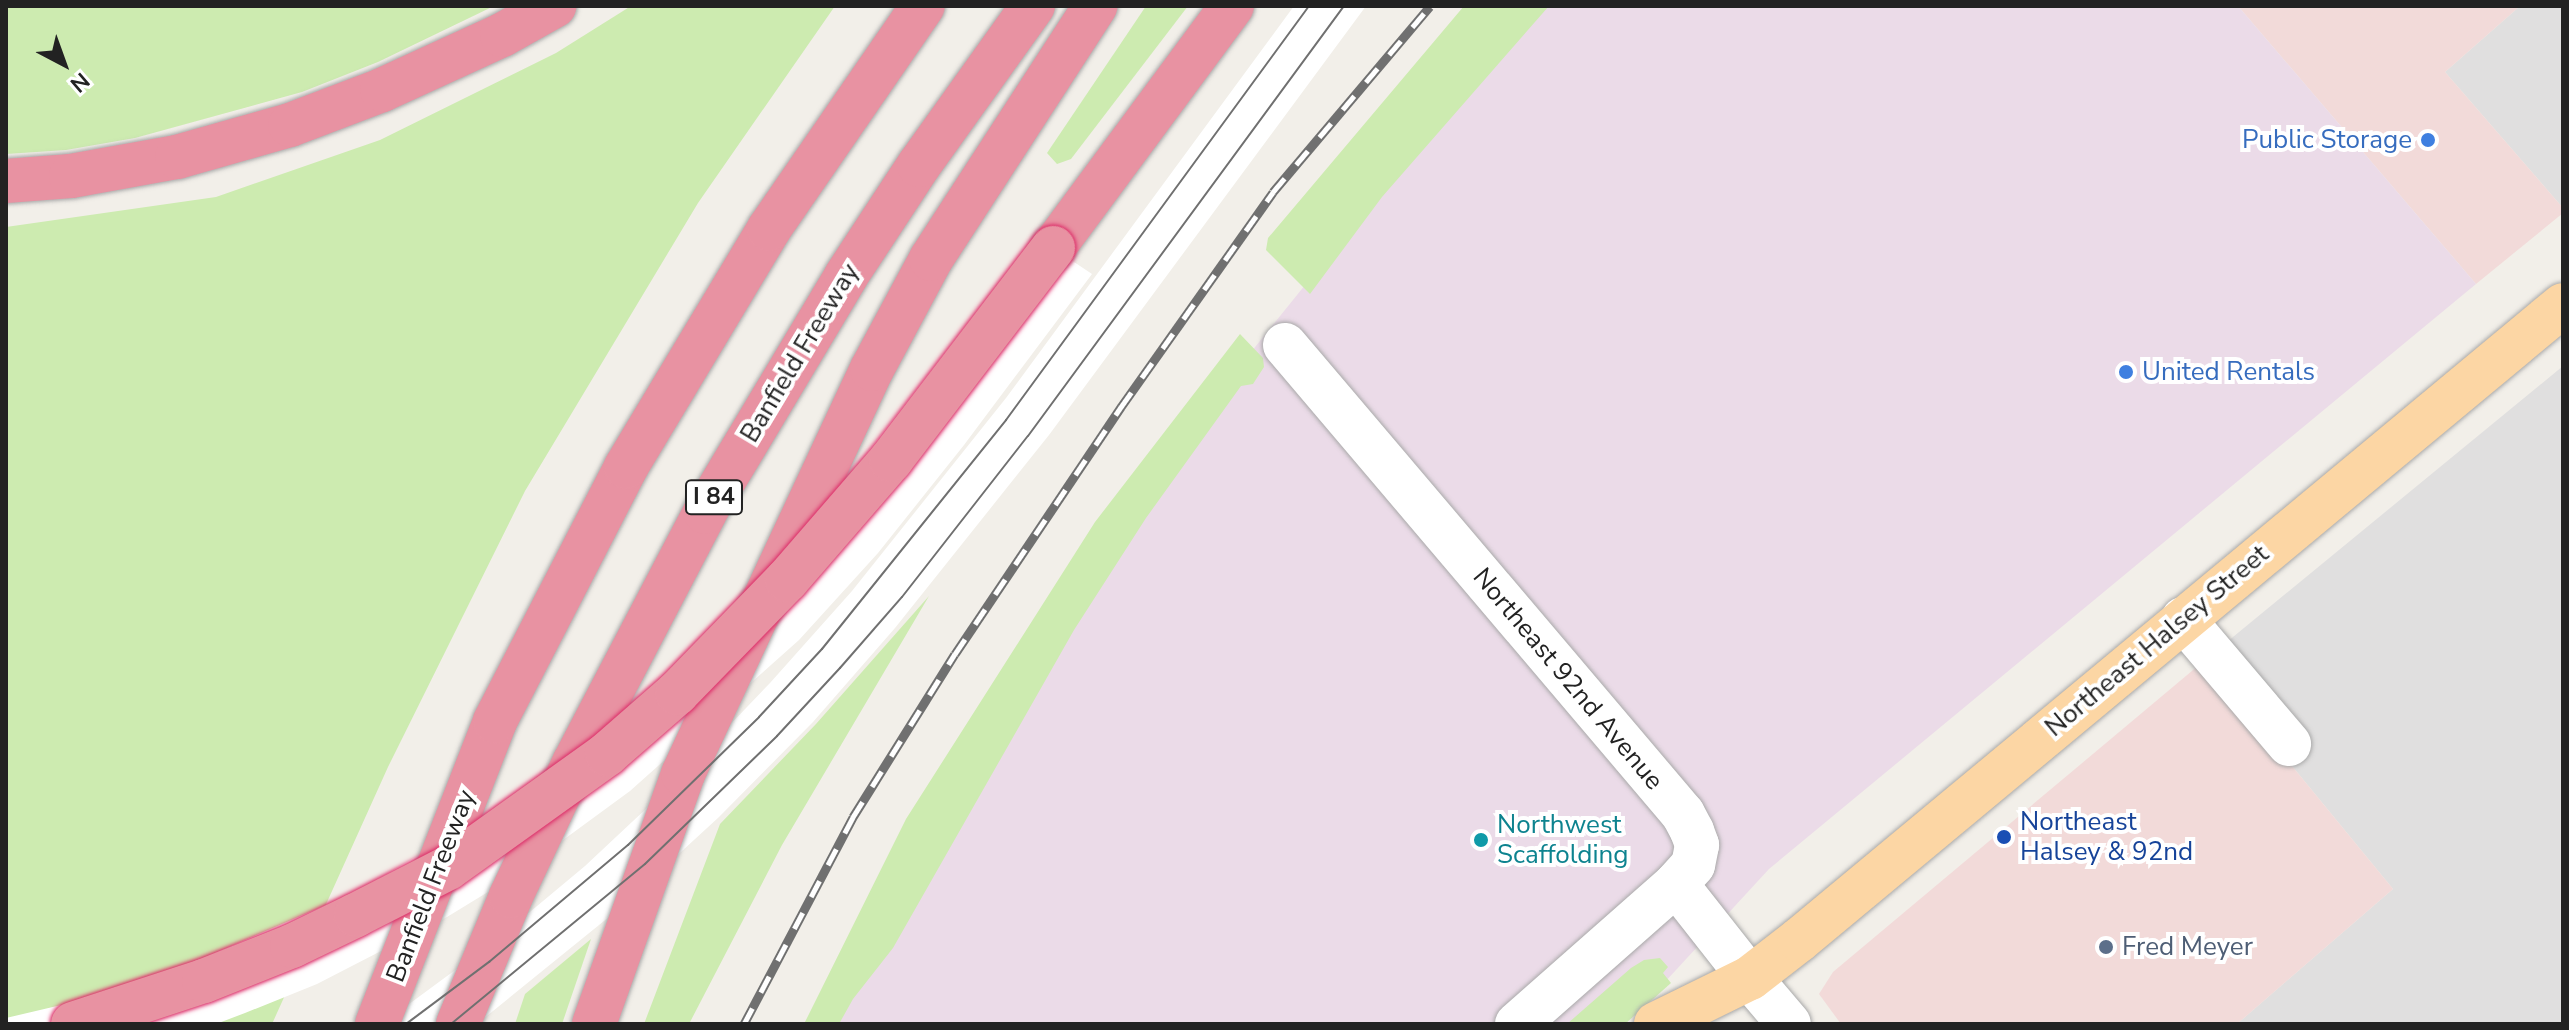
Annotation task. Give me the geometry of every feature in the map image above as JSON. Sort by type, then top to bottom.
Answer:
[{"type":"highway","points":[[6,181],[71,176],[177,157],[290,125],[382,90],[502,35],[554,6]]},
{"type":"highway","name":"Banfield Freeway","points":[[377,1024],[495,721],[619,480],[769,229],[923,6]]},
{"type":"highway","name":"Banfield Freeway","points":[[458,1024],[511,896],[574,763],[705,512],[846,276],[919,165],[1033,6]]},
{"type":"highway","points":[[594,1024],[683,774],[865,383],[931,259],[1095,6]]},
{"type":"highway","points":[[73,1024],[204,981],[292,946],[448,868],[607,754],[677,693],[787,580],[891,460],[1232,6]]},
{"type":"main road","name":"Northeast Halsey Street","points":[[1715,1024],[1750,978],[2563,305]]},
{"type":"main road","name":"Northeast Halsey Street","points":[[1656,1024],[1750,978]]},
{"type":"street","name":"Northeast 92nd Avenue","points":[[1285,345],[1683,814],[1697,845],[1693,865],[1676,884]]},
{"type":"street","points":[[2183,619],[2289,744]]},
{"type":"street","points":[[1517,1024],[1676,884],[1789,1024]]},
{"type":"shaded area","points":[[1543,6],[2238,6],[2476,284],[1769,869],[1664,983],[1620,1024],[824,1024],[1231,377],[1434,125]]},
{"type":"shaded area","name":"Public Storage","points":[[2238,6],[2520,6],[2445,72],[2563,208],[2563,213],[2476,284]]},
{"type":"shaded area","points":[[2520,6],[2563,6],[2563,208],[2445,72]]},
{"type":"shaded area","points":[[2563,366],[2563,1024],[2237,1024],[2393,889],[2205,660]]},
{"type":"shaded area","points":[[2205,660],[2393,889],[2237,1024],[1841,1024],[1819,994],[1833,972]]},
{"type":"green space","points":[[6,6],[494,6],[378,62],[302,92],[135,138],[66,150],[6,154]]},
{"type":"green space","points":[[631,6],[835,6],[698,203],[525,491],[388,767],[272,1024],[6,1024],[6,227],[216,197],[380,140],[556,53]]},
{"type":"green space","points":[[1146,6],[1188,6],[1071,159],[1057,164],[1047,153]]},
{"type":"green space","points":[[1464,6],[1549,6],[1382,197],[1310,294],[1266,250],[1268,238]]},
{"type":"green space","points":[[1240,334],[1263,358],[1264,367],[1253,384],[1241,386],[1146,518],[1074,630],[893,948],[853,999],[839,1024],[804,1024],[906,819],[1095,522]]},
{"type":"green space","points":[[929,596],[782,845],[689,1024],[644,1024],[720,824],[816,724]]},
{"type":"green space","points":[[591,939],[562,1024],[515,1024],[525,994]]},
{"type":"green space","points":[[1660,958],[1668,967],[1663,973],[1671,983],[1625,1024],[1567,1024],[1631,968],[1644,960]]},
{"type":"pier","points":[[1294,6],[1366,6],[1049,435],[895,628],[813,722],[719,817],[620,908],[477,1024],[382,1024],[500,937],[585,866],[680,777],[770,683],[852,591],[1006,398]]},
{"type":"pier","points":[[1035,236],[1092,274],[964,445],[878,553],[799,640],[630,791],[514,876],[447,917],[317,984],[216,1024],[6,1024],[6,1018],[91,998],[180,968],[356,892],[488,814],[620,715],[673,669],[821,512]]},
{"type":"tram line","points":[[406,1024],[489,962],[628,845],[759,717],[822,649],[1006,420],[1309,6]]},
{"type":"tram line","points":[[451,1024],[645,864],[777,736],[840,668],[902,597],[1028,436],[1344,6]]},
{"type":"railway","points":[[744,1024],[853,817],[955,654],[1121,407],[1273,192],[1430,6]]},
{"type":"place","name":"Public Storage","points":[[2428,140]]},
{"type":"place","name":"United Rentals","points":[[2126,372]]},
{"type":"place","name":"Northeast Halsey & 92nd","points":[[2004,837]]},
{"type":"place","name":"Northwest Scaffolding","points":[[1481,840]]},
{"type":"place","name":"Fred Meyer","points":[[2106,947]]}]
